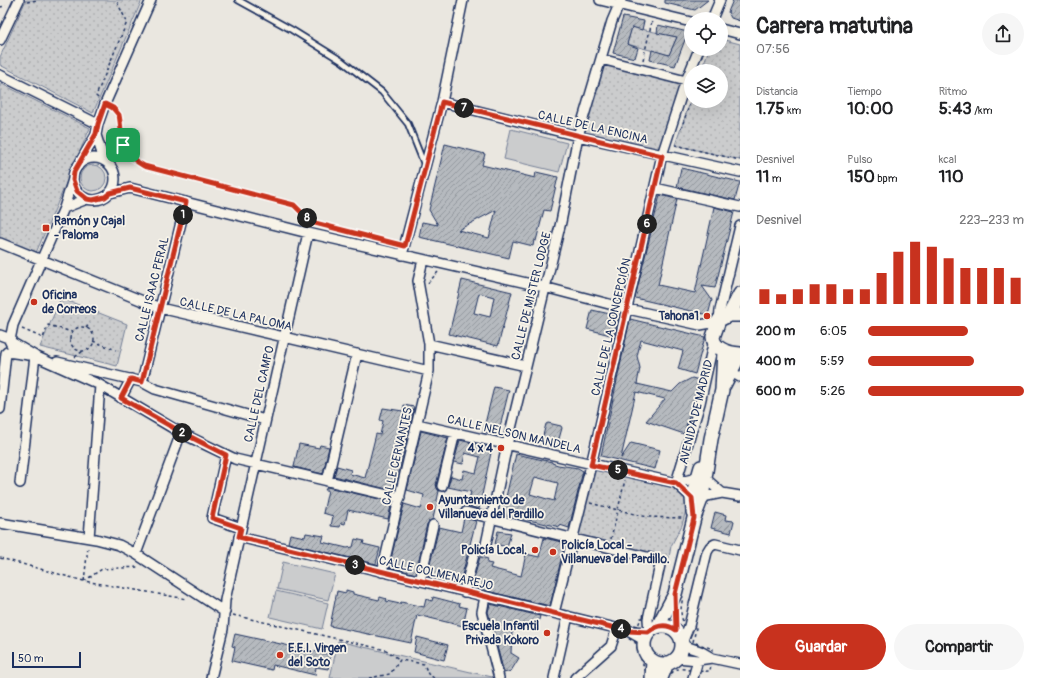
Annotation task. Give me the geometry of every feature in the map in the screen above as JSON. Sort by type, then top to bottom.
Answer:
[{"type":"main road","points":[[740,294],[714,338],[724,351],[740,354]]},
{"type":"main road","name":"AVENIDA DE MADRID","points":[[676,630],[675,594],[694,518],[701,479],[722,390],[724,351]]},
{"type":"main road","name":"AVENIDA DE MADRID","points":[[722,390],[735,375],[740,354]]},
{"type":"main road","name":"AVENIDA DE MADRID","points":[[650,633],[675,594]]},
{"type":"main road","points":[[652,678],[653,661],[645,652],[650,633],[668,626],[676,630],[682,644],[661,678]]},
{"type":"main road","points":[[653,661],[672,661]]},
{"type":"street","points":[[0,40],[19,0]]},
{"type":"street","points":[[6,338],[64,208],[78,166],[96,134],[105,104],[151,0]]},
{"type":"street","points":[[402,255],[442,102],[463,0]]},
{"type":"street","points":[[600,0],[620,2],[684,20]]},
{"type":"street","points":[[715,12],[720,0]]},
{"type":"street","name":"CALLE DE MISTER LODGE","points":[[464,592],[475,551],[485,549],[507,445],[544,287],[561,222],[578,136],[620,2]]},
{"type":"street","points":[[728,31],[740,34]]},
{"type":"street","points":[[601,59],[684,80]]},
{"type":"street","points":[[0,75],[98,124]]},
{"type":"street","name":"CALLE DE LA CONCEPCIÓN","points":[[554,613],[591,465],[662,156],[684,87]]},
{"type":"street","name":"CALLE DE LA ENCINA","points":[[442,102],[662,156],[740,172]]},
{"type":"street","points":[[96,134],[104,160],[115,174],[130,188]]},
{"type":"street","points":[[78,166],[90,159],[104,160]]},
{"type":"street","points":[[110,193],[115,184],[115,174]]},
{"type":"street","points":[[73,180],[77,191],[87,199]]},
{"type":"street","points":[[64,208],[87,199],[99,200],[110,193],[130,188],[308,233],[544,287],[700,325],[726,318],[720,310],[740,226]]},
{"type":"street","points":[[655,188],[740,207]]},
{"type":"street","name":"CALLE ISAAC PERAL","points":[[142,382],[186,202]]},
{"type":"street","name":"CALLE DEL CAMPO","points":[[214,677],[223,629],[225,600],[308,233]]},
{"type":"street","name":"CALLE DE LA PALOMA","points":[[0,243],[41,261],[160,308],[429,371]]},
{"type":"street","name":"CALLE CERVANTES","points":[[382,572],[429,371],[429,344],[418,281],[423,260]]},
{"type":"street","points":[[700,325],[714,338]]},
{"type":"street","points":[[0,409],[4,353],[10,348],[6,338]]},
{"type":"street","points":[[6,338],[35,356],[100,385],[181,432],[226,455],[256,464],[400,498]]},
{"type":"street","name":"AVENIDA DE MADRID","points":[[676,483],[700,403],[714,338]]},
{"type":"street","points":[[429,344],[526,366]]},
{"type":"street","points":[[4,353],[35,356],[131,379],[142,382],[155,389],[265,420]]},
{"type":"street","points":[[327,481],[358,354]]},
{"type":"street","points":[[20,483],[35,356]]},
{"type":"street","points":[[121,398],[131,379]]},
{"type":"street","points":[[93,539],[100,385]]},
{"type":"street","name":"CALLE NELSON MANDELA","points":[[417,424],[591,465],[676,483]]},
{"type":"street","points":[[136,554],[181,432]]},
{"type":"street","points":[[442,486],[455,433]]},
{"type":"street","points":[[226,455],[212,518],[241,528]]},
{"type":"street","points":[[676,483],[701,479],[722,493]]},
{"type":"street","points":[[676,483],[697,498],[722,493],[739,493]]},
{"type":"street","points":[[466,512],[655,559],[659,562],[660,569],[648,619],[650,633]]},
{"type":"street","points":[[0,522],[119,545],[136,554],[225,612]]},
{"type":"street","points":[[420,581],[433,525]]},
{"type":"street","name":"CALLE COLMENAREJO","points":[[239,537],[628,631],[650,633]]},
{"type":"street","points":[[712,658],[700,651],[682,644],[689,626],[710,546],[715,544],[740,550]]},
{"type":"street","points":[[485,596],[482,612],[499,678]]},
{"type":"street","points":[[554,678],[568,616]]},
{"type":"street","points":[[575,678],[611,646],[616,628]]},
{"type":"street","points":[[672,661],[712,658],[740,662]]},
{"type":"street","points":[[693,678],[698,660]]},
{"type":"lane","points":[[238,0],[292,30],[342,61],[382,92],[408,124],[425,165]]},
{"type":"path","points":[[116,0],[127,22],[96,96],[105,104],[113,108],[119,115],[120,136],[127,154],[144,166],[294,205],[311,222],[368,237]]},
{"type":"path","points":[[642,66],[653,19],[647,18]]},
{"type":"path","points":[[679,134],[688,108]]},
{"type":"path","points":[[678,138],[675,145],[740,160]]},
{"type":"path","points":[[426,284],[438,272],[440,264]]},
{"type":"path","points":[[86,328],[90,323]]},
{"type":"path","points":[[13,325],[42,338],[48,325],[72,332],[79,328],[86,328],[91,332],[93,341],[87,350],[76,349],[71,343],[72,332]]},
{"type":"path","points":[[93,341],[116,350]]},
{"type":"path","points":[[609,548],[627,472]]},
{"type":"path","points":[[582,501],[647,517],[694,518]]},
{"type":"path","points":[[84,581],[87,547],[94,547],[93,539]]},
{"type":"path","points":[[0,558],[84,581],[190,599]]},
{"type":"path","points":[[84,581],[102,569],[140,567],[145,560]]},
{"type":"path","points":[[223,629],[232,615],[386,650],[400,660],[424,664],[428,674],[434,678]]},
{"type":"path","points":[[369,678],[390,674],[400,660]]},
{"type":"shaded area","points":[[26,0],[142,0],[93,113],[0,65],[0,57]]},
{"type":"shaded area","points":[[632,27],[677,37],[669,55],[627,44]]},
{"type":"shaded area","points":[[728,41],[740,44],[740,160],[675,145],[688,108],[728,108],[728,64],[704,64],[706,56],[728,56]]},
{"type":"shaded area","points":[[601,59],[684,80],[684,87],[662,155],[579,136]]},
{"type":"shaded area","points":[[0,83],[90,128],[35,255],[0,239]]},
{"type":"shaded area","points":[[511,129],[567,143],[559,172],[504,159]]},
{"type":"shaded area","points":[[93,165],[102,169],[106,178],[102,187],[93,191],[84,187],[80,178],[84,169]]},
{"type":"shaded area","points":[[61,298],[127,324],[117,366],[40,347]]},
{"type":"shaded area","points":[[593,468],[673,485],[689,499],[682,525],[671,546],[669,558],[577,536]]},
{"type":"shaded area","points":[[283,562],[335,574],[328,600],[277,589]]},
{"type":"shaded area","points":[[276,591],[328,603],[322,629],[270,617]]},
{"type":"shaded area","points":[[338,641],[492,677],[492,678],[330,678]]},
{"type":"building","points":[[665,0],[708,0],[695,10],[665,3]]},
{"type":"building","points":[[733,0],[740,0],[740,21],[731,18],[728,12]]},
{"type":"building","points":[[623,17],[644,21],[642,30],[632,27],[627,44],[638,48],[635,58],[613,53]]},
{"type":"building","points":[[658,25],[684,31],[684,42],[675,66],[650,60],[652,50],[669,55],[677,37],[657,33]]},
{"type":"building","points":[[445,144],[485,154],[482,165],[535,178],[536,172],[558,177],[550,211],[544,210],[536,241],[534,240],[533,246],[513,241],[509,258],[419,237],[422,222],[438,225],[429,210]],"holes":[[[496,210],[489,238],[458,230]]]},
{"type":"building","points":[[681,168],[740,182],[735,200],[677,187]]},
{"type":"building","points":[[660,195],[677,199],[658,285],[695,293],[714,207],[734,212],[715,288],[702,286],[712,300],[708,315],[635,298]]},
{"type":"building","points":[[462,280],[512,292],[498,346],[449,334]],"holes":[[[479,293],[494,297],[490,317],[474,313]]]},
{"type":"building","points":[[592,310],[619,316],[614,336],[587,329]]},
{"type":"building","points":[[630,319],[705,337],[695,374],[678,369],[683,351],[641,340],[637,356],[640,368],[637,384],[672,392],[680,384],[692,378],[699,380],[684,434],[646,421],[665,399],[636,392],[621,458],[631,443],[660,450],[655,469],[601,456]]},
{"type":"building","points":[[494,387],[509,390],[498,435],[483,432]]},
{"type":"building","points":[[404,405],[414,407],[395,491],[334,476],[337,466],[351,470],[350,474],[365,478],[376,434],[380,435],[383,421],[380,420],[383,408],[403,411]]},
{"type":"building","points":[[548,423],[561,426],[562,428],[557,446],[541,443],[546,424]]},
{"type":"building","points":[[421,431],[448,438],[436,485],[439,491],[433,519],[427,524],[416,574],[389,567],[404,504],[421,509],[424,495],[407,490]]},
{"type":"building","points":[[460,440],[492,448],[479,509],[467,506],[471,492],[448,487],[451,476],[462,479],[464,470],[476,473],[480,457],[465,453],[463,464],[454,462]]},
{"type":"building","points":[[299,444],[319,448],[320,445],[329,447],[323,474],[294,467]]},
{"type":"building","points":[[516,454],[552,462],[558,465],[578,468],[583,471],[569,528],[502,514]],"holes":[[[535,477],[558,483],[554,501],[530,494]]]},
{"type":"building","points":[[327,487],[392,502],[388,519],[348,510],[345,524],[341,523],[340,527],[331,526],[333,516],[323,513],[328,490],[325,490]]},
{"type":"building","points":[[715,512],[726,515],[725,520],[734,521],[731,533],[711,528]]},
{"type":"building","points":[[464,518],[476,521],[461,579],[460,578],[458,584],[427,576],[439,527],[461,532]]},
{"type":"building","points":[[498,531],[511,533],[507,547],[495,544]]},
{"type":"building","points":[[306,533],[324,536],[322,542],[347,548],[353,547],[355,539],[364,541],[363,544],[380,548],[376,564],[288,543],[290,534],[305,537]]},
{"type":"building","points":[[544,538],[562,542],[564,547],[550,606],[474,588],[472,585],[480,557],[488,559],[487,563],[492,564],[490,568],[521,576],[526,554],[539,557]]},
{"type":"building","points":[[346,590],[353,592],[353,594],[379,600],[380,597],[387,599],[386,601],[400,604],[401,602],[424,607],[426,599],[432,601],[433,597],[460,604],[459,606],[467,608],[463,626],[417,615],[411,643],[330,626],[337,591],[346,593]]},
{"type":"building","points":[[490,604],[540,616],[536,631],[516,625],[514,632],[512,632],[511,653],[519,658],[511,671],[504,673],[488,612]]},
{"type":"building","points":[[235,634],[331,655],[328,669],[316,667],[315,675],[273,665],[272,670],[232,661],[235,647],[232,646]]},
{"type":"building","points":[[417,637],[448,645],[444,660],[414,652]]},
{"type":"tunnel","points":[[422,502],[436,506]]},
{"type":"place","name":"Ramón y Cajal - Paloma","points":[[46,228]]},
{"type":"place","name":"Oficina de Correos","points":[[34,302]]},
{"type":"place","name":"Tahona1","points":[[707,316]]},
{"type":"place","name":"4 x 4","points":[[501,448]]},
{"type":"place","name":"Ayuntamiento de Villanueva del Pardillo","points":[[430,507]]},
{"type":"place","name":"Policía Local.","points":[[535,550]]},
{"type":"place","name":"Policía Local - Villanueva del Pardillo.","points":[[553,552]]},
{"type":"place","name":"Escuela Infantil Privada Kokoro","points":[[547,633]]},
{"type":"place","name":"E.E.I. Virgen del Soto","points":[[280,655]]},
{"type":"route","points":[[442,102],[662,156],[591,465],[676,483],[692,498],[694,518],[675,594],[674,616],[676,630],[663,625],[653,628],[648,632],[628,631],[382,572],[239,537],[241,528],[212,518],[226,455],[181,432],[121,398],[131,379],[142,382],[186,202],[130,188],[110,193],[99,200],[87,199],[81,196],[74,186],[74,172],[96,134],[105,104],[113,108],[119,115],[121,123],[120,136],[123,145],[127,154],[144,166],[294,205],[311,222],[405,246],[442,102]]}]
